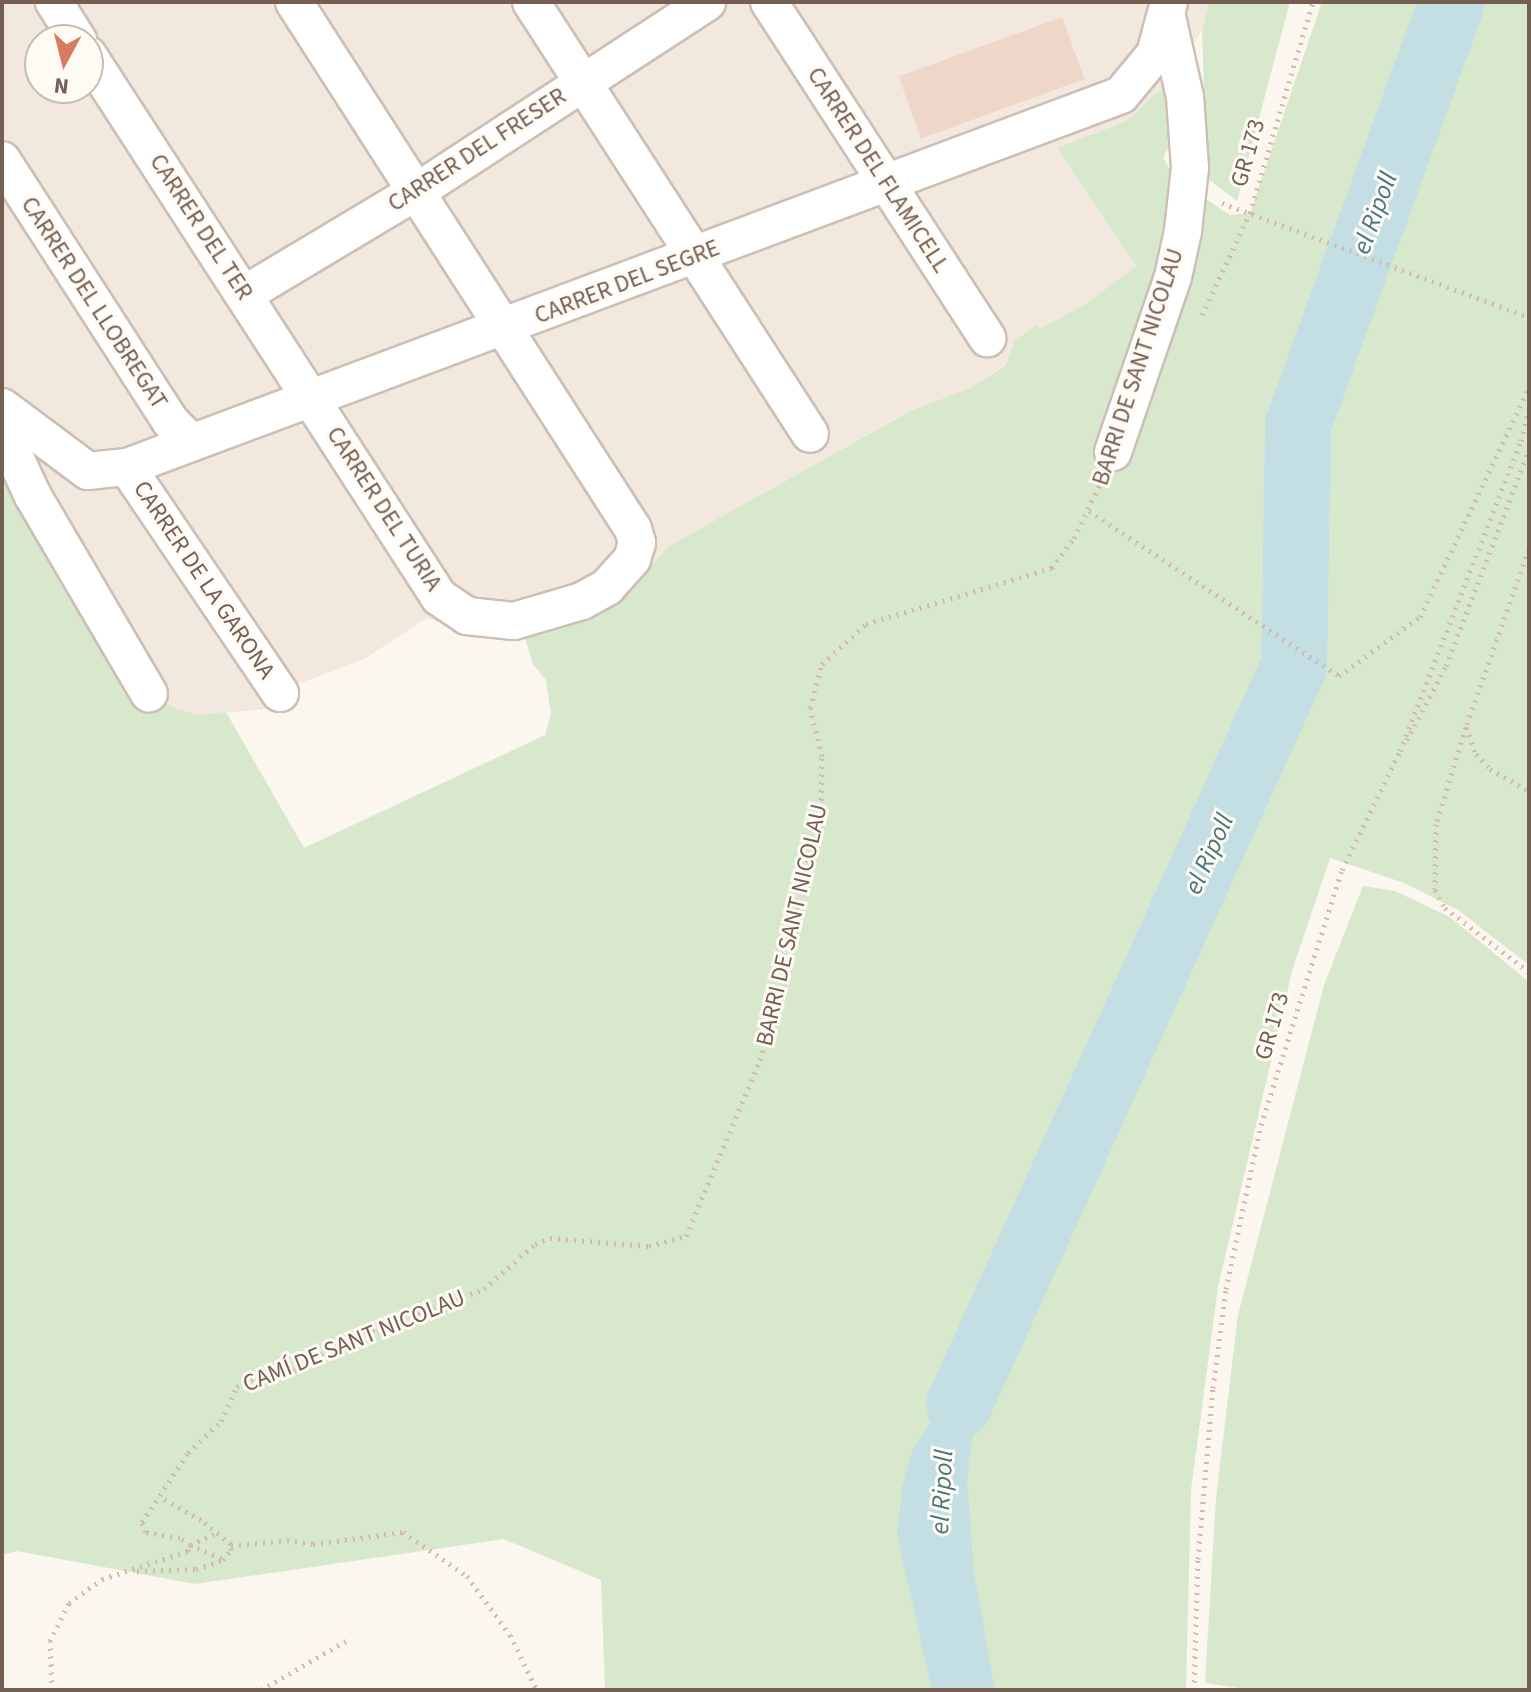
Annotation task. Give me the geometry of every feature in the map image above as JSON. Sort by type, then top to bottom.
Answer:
[{"type":"street","points":[[54,2],[68,24]]},
{"type":"street","points":[[294,2],[508,327]]},
{"type":"street","points":[[531,2],[810,434]]},
{"type":"street","name":"CARRER DEL FRESER","points":[[245,294],[419,190],[707,2]]},
{"type":"street","name":"CARRER DEL FLAMICELL","points":[[769,2],[987,338]]},
{"type":"street","name":"CARRER DEL SEGRE","points":[[2,407],[46,443],[88,471],[127,467],[508,327],[1121,95],[1150,64],[1164,6]]},
{"type":"street","name":"BARRI DE SANT NICOLAU","points":[[1113,452],[1173,277],[1188,190],[1185,97],[1164,6]]},
{"type":"street","name":"CARRER DEL TER","points":[[104,79],[313,399]]},
{"type":"street","name":"CARRER DEL LLOBREGAT","points":[[2,160],[171,422],[191,442]]},
{"type":"street","name":"CARRER DEL TURIA","points":[[313,399],[428,583],[452,608],[483,620],[514,621],[555,613],[607,587],[632,559],[637,543],[508,327]]},
{"type":"street","points":[[2,429],[33,496],[149,694]]},
{"type":"street","name":"CARRER DE LA GARONA","points":[[127,467],[280,693]]},
{"type":"path","name":"GR 173","points":[[1313,2],[1250,213],[1529,317]]},
{"type":"path","points":[[1089,511],[1339,676],[1420,617],[1529,387]]},
{"type":"path","name":"GR 173","points":[[1194,1690],[1208,1445],[1241,1208],[1265,1110],[1332,897],[1363,817],[1400,751],[1521,441],[1529,409]]},
{"type":"path","points":[[1400,751],[1446,666],[1529,450]]},
{"type":"path","name":"BARRI DE SANT NICOLAU","points":[[570,1236],[672,1243],[686,1236],[701,1208],[760,1060],[821,808],[822,756],[810,708],[822,664],[866,624],[1052,568],[1089,511],[1113,452]]},
{"type":"path","points":[[1529,549],[1466,727],[1436,824],[1435,890],[1445,908],[1529,972]]},
{"type":"path","points":[[1466,727],[1476,754],[1490,769],[1529,791]]},
{"type":"path","name":"CAMÍ DE SANT NICOLAU","points":[[190,1545],[143,1528],[145,1513],[188,1453],[221,1421],[231,1396],[246,1380],[286,1374],[350,1338],[484,1289],[535,1244],[570,1236]]},
{"type":"path","points":[[159,1496],[201,1520],[231,1546],[287,1540],[313,1544],[403,1532],[467,1576],[510,1635],[537,1690]]},
{"type":"path","points":[[52,1690],[48,1653],[60,1616],[92,1584],[188,1551],[190,1545],[214,1534]]},
{"type":"path","points":[[190,1545],[223,1560]]},
{"type":"path","points":[[129,1571],[178,1573],[223,1560],[231,1546]]},
{"type":"path","points":[[261,1690],[346,1641]]},
{"type":"shaded area","points":[[2,2],[1209,2],[1202,31],[1150,104],[1126,121],[1057,148],[1136,266],[1087,303],[1040,329],[1035,324],[1014,342],[1006,364],[970,388],[909,411],[669,546],[618,600],[557,629],[525,638],[480,636],[427,618],[364,659],[293,686],[264,709],[200,715],[177,709],[126,679],[2,459]]},
{"type":"green space","points":[[1209,2],[1290,2],[1237,201],[1207,178],[1202,31]]},
{"type":"green space","points":[[1322,2],[1529,2],[1529,965],[1458,910],[1404,883],[1330,858],[1292,971],[1218,1287],[1191,1490],[1186,1690],[605,1690],[601,1580],[504,1539],[195,1584],[17,1551],[2,1555],[2,459],[126,679],[177,709],[200,715],[226,712],[304,848],[545,735],[551,714],[546,680],[533,664],[525,638],[618,600],[669,546],[910,411],[970,388],[1006,365],[1014,342],[1036,324],[1040,329],[1087,303],[1136,266],[1057,148],[1126,121],[1170,81],[1176,134],[1163,158],[1177,180],[1230,215],[1250,213]]},
{"type":"green space","points":[[1363,886],[1395,891],[1450,917],[1529,982],[1529,1690],[1252,1690],[1205,1683],[1216,1498],[1238,1315],[1324,985]]},
{"type":"water","points":[[998,1323],[978,1393],[967,1480],[974,1572],[995,1690],[932,1690],[897,1535],[902,1488],[913,1449]]},
{"type":"building","points":[[1062,17],[1085,79],[921,139],[898,77]]},
{"type":"waterway","name":"el Ripoll","points":[[959,1405],[1294,666],[1298,425],[1452,2]]}]
